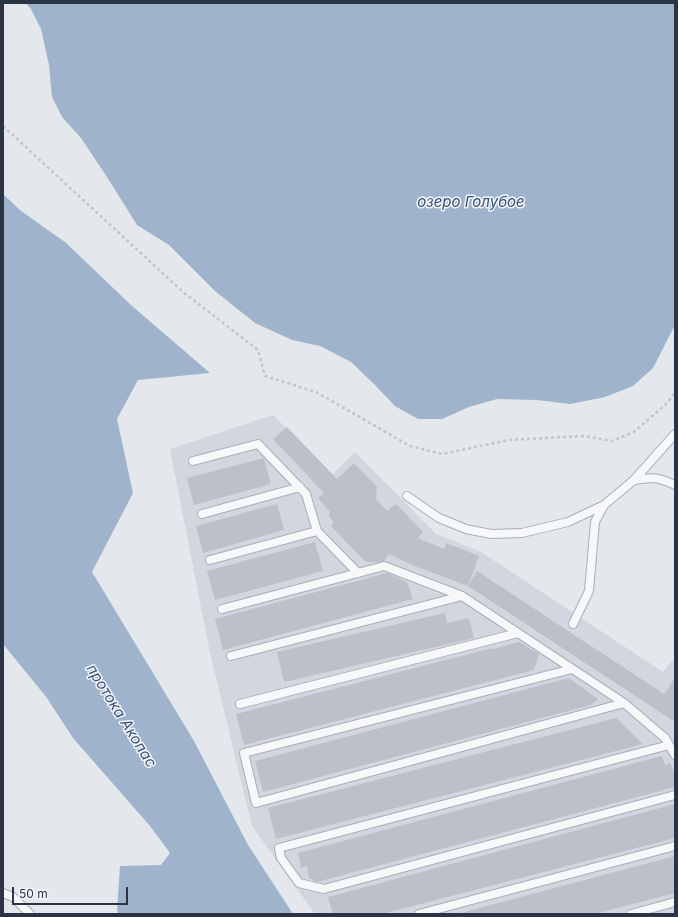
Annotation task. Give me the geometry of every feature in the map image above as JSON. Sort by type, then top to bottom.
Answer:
[{"type":"lane","points":[[407,496],[439,518],[466,529],[491,534],[522,533],[568,522],[604,505],[634,480],[675,434]]},
{"type":"lane","points":[[193,461],[258,444],[300,486],[306,494],[317,531],[358,573]]},
{"type":"lane","points":[[634,480],[648,477],[663,479],[675,485]]},
{"type":"lane","points":[[202,514],[300,486]]},
{"type":"lane","points":[[573,624],[589,591],[595,522],[604,505]]},
{"type":"lane","points":[[210,560],[317,531]]},
{"type":"lane","points":[[222,609],[384,566],[462,596],[624,703],[665,738],[675,755]]},
{"type":"lane","points":[[231,656],[462,596]]},
{"type":"lane","points":[[240,704],[518,633]]},
{"type":"lane","points":[[572,669],[244,753],[256,803],[624,703]]},
{"type":"lane","points":[[669,745],[279,848],[281,858],[299,883],[324,889],[675,795]]},
{"type":"lane","points":[[419,914],[675,846]]},
{"type":"lane","points":[[3,893],[13,897],[30,914]]},
{"type":"lane","points":[[631,914],[675,902]]},
{"type":"path","points":[[3,126],[183,292],[258,350],[265,376],[316,392],[410,446],[442,454],[509,440],[584,436],[612,441],[634,432],[666,404],[675,393]]},
{"type":"shaded area","points":[[273,415],[332,475],[355,452],[436,534],[481,552],[663,672],[673,660],[675,662],[675,914],[315,914],[252,826],[210,653],[170,449]]},
{"type":"water","name":"озеро Голубое","points":[[26,3],[675,3],[675,325],[653,368],[633,386],[605,397],[570,404],[537,400],[497,399],[469,407],[442,419],[418,419],[395,406],[351,362],[320,346],[292,340],[255,323],[215,291],[169,245],[137,225],[81,138],[62,117],[52,97],[49,65],[41,29],[31,9]]},
{"type":"water","name":"протока Акопас","points":[[3,194],[21,211],[65,242],[132,306],[210,373],[138,380],[117,419],[133,493],[92,572],[194,741],[248,845],[293,914],[119,914],[117,911],[120,866],[161,865],[170,853],[150,826],[73,738],[47,698],[3,644]]},
{"type":"building","points":[[287,427],[337,479],[354,463],[377,487],[376,499],[387,511],[396,504],[423,532],[418,538],[444,549],[446,543],[479,556],[468,586],[412,565],[389,554],[383,562],[366,562],[331,526],[334,522],[329,516],[330,512],[318,498],[324,493],[273,439]]},
{"type":"building","points":[[264,458],[271,484],[194,505],[187,478]]},
{"type":"building","points":[[277,504],[284,530],[203,553],[196,526]]},
{"type":"building","points":[[315,542],[323,571],[215,600],[207,571]]},
{"type":"building","points":[[477,571],[664,694],[675,678],[675,722],[468,586]]},
{"type":"building","points":[[387,573],[407,582],[413,599],[223,650],[215,619]]},
{"type":"building","points":[[445,613],[447,623],[469,618],[474,638],[284,682],[277,652]]},
{"type":"building","points":[[519,642],[539,654],[534,670],[244,745],[236,714]]},
{"type":"building","points":[[569,678],[598,699],[591,705],[263,792],[255,761]]},
{"type":"building","points":[[616,718],[643,744],[276,839],[268,808]]},
{"type":"building","points":[[662,756],[665,765],[670,763],[675,774],[675,787],[317,882],[309,878],[307,866],[301,868],[298,853]]},
{"type":"building","points":[[675,804],[675,838],[382,914],[334,914],[332,911],[328,897]]},
{"type":"building","points":[[675,856],[675,893],[594,914],[457,914]]}]
